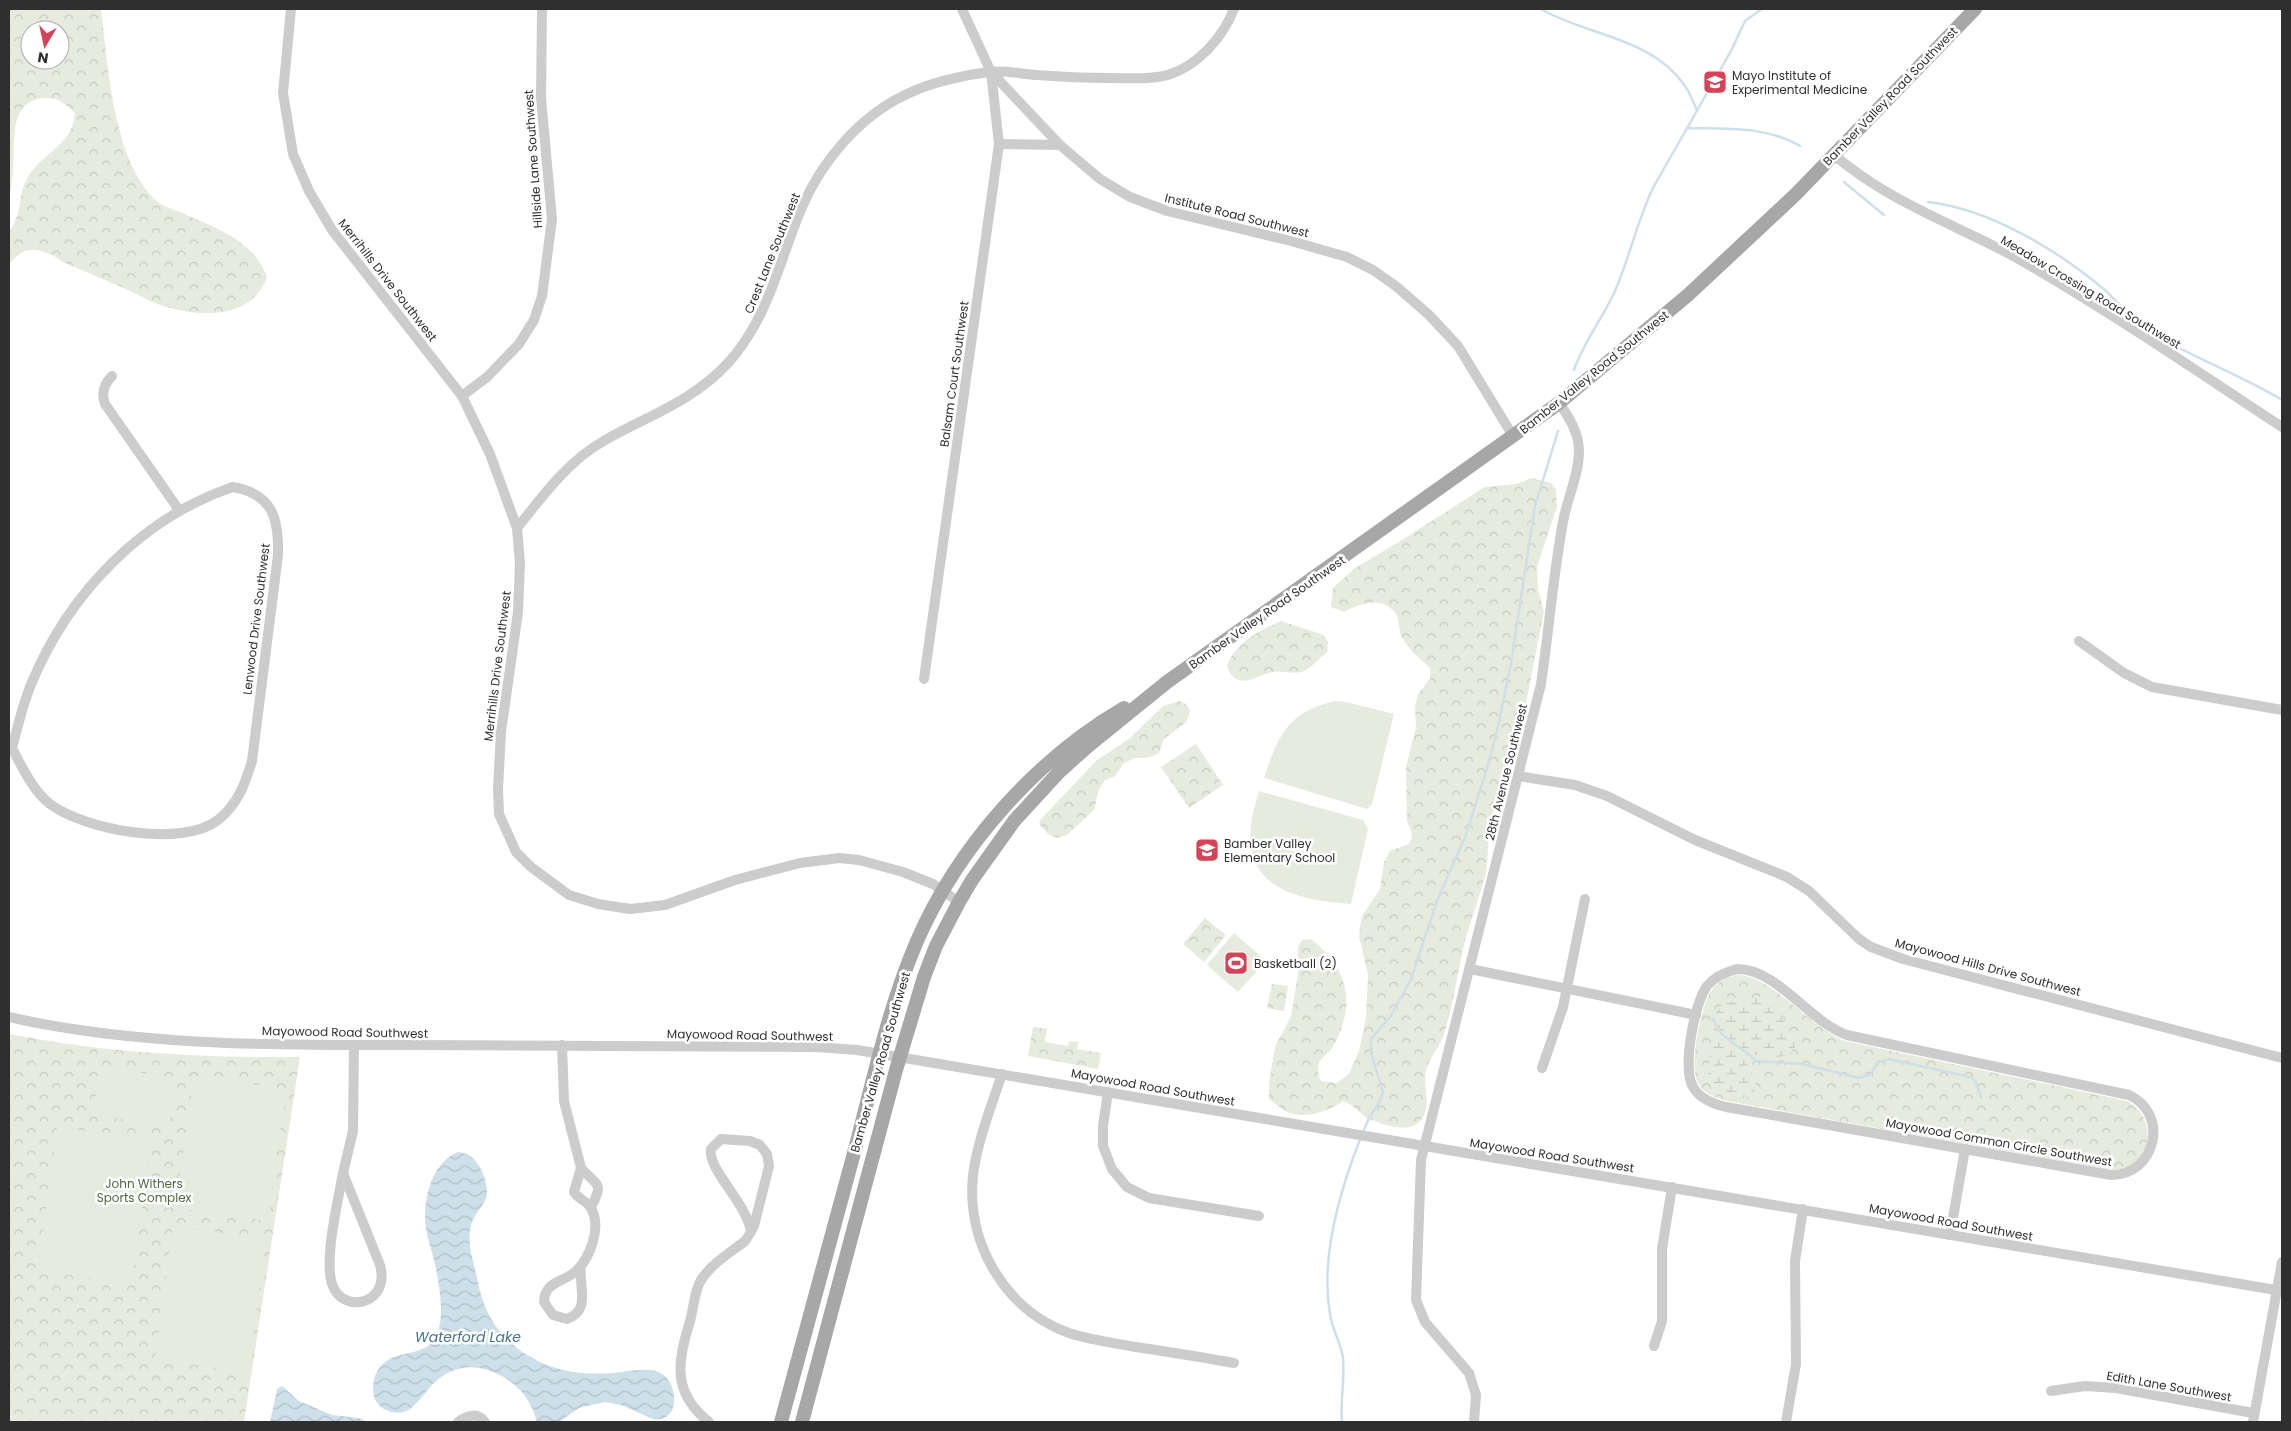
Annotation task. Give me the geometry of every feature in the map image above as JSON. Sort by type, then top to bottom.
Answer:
[{"type":"main road","name":"Bamber Valley Road Southwest","points":[[802,1422],[900,1056],[924,978],[936,946],[959,902],[972,880],[1014,821],[1059,772],[1088,746],[1168,682],[1559,403],[1688,295],[1738,250],[1975,9]]},
{"type":"main road","name":"Bamber Valley Road Southwest","points":[[781,1422],[880,1053],[917,940],[942,891],[984,832],[1026,785],[1068,746],[1099,723],[1168,682]]},
{"type":"street","name":"Merrihills Drive Southwest","points":[[291,9],[283,93],[293,154],[308,191],[332,230],[462,396],[490,454],[517,528],[520,563],[518,612],[501,732],[498,789],[499,814],[506,834],[516,852],[531,868],[569,895],[598,904],[630,909],[665,905],[735,880],[800,863],[839,858],[860,860],[920,878],[959,902]]},
{"type":"street","name":"Hillside Lane Southwest","points":[[462,396],[487,377],[519,344],[534,320],[542,296],[552,219],[541,98],[542,9]]},
{"type":"street","name":"Institute Road Southwest","points":[[962,9],[991,72],[1060,145],[1100,179],[1130,198],[1167,211],[1291,241],[1347,257],[1374,270],[1429,315],[1458,346],[1513,436]]},
{"type":"street","name":"Crest Lane Southwest","points":[[517,528],[552,486],[581,457],[601,442],[670,408],[701,387],[728,363],[752,333],[762,315],[802,207],[816,181],[852,133],[879,111],[906,94],[948,81],[991,72],[1069,78],[1151,78],[1169,74],[1185,67],[1207,51],[1221,35],[1234,9]]},
{"type":"street","name":"Balsam Court Southwest","points":[[924,679],[999,144],[991,72]]},
{"type":"street","points":[[999,144],[1060,145]]},
{"type":"street","name":"Meadow Crossing Road Southwest","points":[[1833,154],[1853,172],[1895,199],[2017,258],[2282,427]]},
{"type":"street","points":[[112,376],[107,382],[102,396],[105,404],[179,510]]},
{"type":"street","name":"28th Avenue Southwest","points":[[1474,1422],[1476,1395],[1468,1373],[1425,1322],[1416,1300],[1420,1164],[1541,684],[1565,507],[1577,469],[1580,451],[1570,418],[1559,403]]},
{"type":"street","name":"Lenwood Drive Southwest","points":[[233,487],[251,490],[263,500],[275,518],[278,532],[278,555],[252,761],[245,784],[234,804],[217,821],[198,830],[172,835],[129,831],[92,823],[73,817],[49,804],[24,772],[10,747],[32,683],[65,619],[102,572],[129,546],[179,510],[210,494],[233,487]]},
{"type":"street","points":[[2079,641],[2124,673],[2152,687],[2282,710]]},
{"type":"street","name":"Mayowood Hills Drive Southwest","points":[[1518,776],[1575,785],[1607,796],[1695,840],[1787,877],[1809,891],[1859,939],[1903,959],[2282,1058]]},
{"type":"street","points":[[1542,1068],[1558,1025],[1585,899]]},
{"type":"street","points":[[1470,969],[1696,1015]]},
{"type":"street","name":"Mayowood Common Circle Southwest","points":[[1737,969],[1746,969],[1762,974],[1822,1022],[1839,1032],[1869,1041],[2122,1093],[2141,1102],[2151,1116],[2154,1125],[2154,1141],[2148,1156],[2136,1168],[2121,1175],[2100,1174],[1965,1149],[1726,1107],[1710,1102],[1698,1094],[1688,1074],[1688,1060],[1696,1015],[1700,1000],[1708,984],[1721,974],[1737,969]]},
{"type":"street","name":"Mayowood Road Southwest","points":[[9,1017],[86,1030],[159,1038],[223,1042],[354,1045],[816,1047],[880,1053],[1423,1147],[1803,1209],[2280,1291]]},
{"type":"street","points":[[343,1173],[380,1265],[383,1279],[376,1294],[360,1302],[349,1301],[339,1295],[331,1279],[332,1246],[343,1173],[353,1131],[354,1045]]},
{"type":"street","points":[[562,1045],[564,1100],[580,1168],[574,1192],[591,1207]]},
{"type":"street","points":[[1002,1074],[976,1161],[972,1203],[980,1242],[991,1265],[1008,1290],[1043,1320],[1069,1333],[1097,1340],[1234,1363]]},
{"type":"street","points":[[1108,1092],[1103,1126],[1103,1146],[1112,1169],[1127,1187],[1149,1198],[1259,1216]]},
{"type":"street","points":[[709,1422],[695,1409],[685,1390],[680,1371],[682,1348],[696,1294],[702,1279],[715,1264],[745,1241],[751,1232],[756,1220],[769,1166],[767,1154],[760,1145],[750,1141],[721,1139],[711,1149],[711,1162],[744,1210],[751,1232]]},
{"type":"street","points":[[1950,1235],[1965,1149]]},
{"type":"street","points":[[580,1168],[596,1180],[598,1185],[598,1192],[591,1207],[595,1233],[581,1266],[580,1280],[584,1297],[582,1307],[576,1315],[567,1319],[553,1315],[544,1302],[546,1291],[554,1282],[573,1273],[581,1266]]},
{"type":"street","points":[[1654,1346],[1662,1321],[1662,1249],[1672,1187]]},
{"type":"street","points":[[1786,1422],[1796,1352],[1795,1261],[1803,1209]]},
{"type":"street","points":[[2253,1418],[2280,1291],[2282,1262]]},
{"type":"street","name":"Edith Lane Southwest","points":[[2051,1391],[2086,1386],[2116,1388],[2253,1418]]},
{"type":"street","points":[[458,1422],[472,1415],[481,1417],[486,1422]]},
{"type":"green space","points":[[9,9],[101,9],[115,112],[131,164],[143,185],[160,204],[220,230],[243,244],[261,264],[267,277],[259,292],[248,302],[235,309],[204,313],[188,312],[149,301],[38,250],[21,253],[9,264],[9,231],[16,219],[22,190],[34,168],[63,141],[73,124],[75,113],[67,106],[53,99],[37,99],[28,103],[22,109],[15,127],[13,175],[9,198]]},
{"type":"green space","points":[[1532,478],[1551,483],[1556,489],[1557,507],[1537,566],[1538,590],[1544,611],[1519,739],[1510,753],[1508,785],[1491,819],[1486,872],[1465,939],[1450,1013],[1442,1039],[1426,1071],[1425,1114],[1415,1125],[1404,1128],[1385,1125],[1373,1120],[1343,1101],[1313,1114],[1299,1115],[1290,1113],[1269,1099],[1269,1084],[1275,1047],[1291,1016],[1298,974],[1298,947],[1302,940],[1311,939],[1324,950],[1334,962],[1345,988],[1345,1015],[1334,1045],[1319,1063],[1318,1072],[1321,1081],[1337,1083],[1349,1074],[1359,1051],[1366,1018],[1368,975],[1359,936],[1360,926],[1362,916],[1380,889],[1384,862],[1390,851],[1409,844],[1412,838],[1407,821],[1406,767],[1416,727],[1415,707],[1418,694],[1430,679],[1430,668],[1405,641],[1401,634],[1396,614],[1391,608],[1385,604],[1371,602],[1344,612],[1331,607],[1333,588],[1355,568],[1485,487],[1516,484]]},
{"type":"green space","points":[[1281,621],[1324,635],[1328,642],[1327,652],[1312,666],[1302,672],[1274,672],[1248,680],[1236,679],[1227,666],[1236,651],[1249,638]]},
{"type":"green space","points":[[1180,701],[1187,705],[1190,712],[1186,722],[1164,739],[1159,753],[1151,757],[1135,758],[1124,763],[1115,776],[1104,781],[1099,789],[1094,810],[1067,835],[1057,838],[1048,834],[1039,824],[1041,819],[1096,761],[1130,738],[1163,706]]},
{"type":"green space","points":[[1335,701],[1394,714],[1372,804],[1367,809],[1264,778],[1274,749],[1287,728],[1306,712]]},
{"type":"green space","points":[[1196,744],[1223,785],[1189,808],[1161,767]]},
{"type":"green space","points":[[1259,791],[1363,820],[1368,829],[1351,904],[1296,895],[1280,888],[1266,878],[1257,865],[1251,847],[1251,825]]},
{"type":"green space","points":[[1205,918],[1226,935],[1204,962],[1183,944]]},
{"type":"green space","name":"Basketball (2)","points":[[1234,933],[1266,961],[1238,992],[1207,965]]},
{"type":"green space","points":[[1737,975],[1750,977],[1763,983],[1818,1025],[1845,1041],[2127,1101],[2137,1108],[2143,1117],[2148,1138],[2145,1149],[2140,1158],[2131,1165],[2120,1169],[2108,1169],[1727,1101],[1715,1097],[1707,1093],[1698,1083],[1695,1064],[1697,1036],[1703,1009],[1712,990],[1723,980]]},
{"type":"green space","points":[[1272,984],[1288,986],[1284,1011],[1267,1008]]},
{"type":"green space","points":[[1761,997],[1778,1012],[1788,1026],[1795,1047],[1784,1056],[1747,1056],[1747,1062],[1756,1084],[1752,1095],[1739,1098],[1725,1096],[1714,1089],[1708,1077],[1713,1018],[1723,1003]]},
{"type":"green space","points":[[1033,1027],[1047,1029],[1045,1042],[1068,1046],[1069,1041],[1078,1042],[1077,1049],[1101,1053],[1098,1069],[1028,1056]]},
{"type":"green space","name":"John Withers Sports Complex","points":[[9,1034],[81,1046],[154,1053],[300,1057],[244,1422],[9,1422]]},
{"type":"green space","points":[[100,1067],[176,1078],[169,1126],[93,1115]]},
{"type":"green space","points":[[194,1076],[286,1089],[268,1221],[176,1208]]},
{"type":"green space","points":[[57,1127],[151,1139],[132,1283],[38,1271]]},
{"type":"green space","points":[[173,1227],[266,1239],[248,1372],[155,1359]]},
{"type":"water","name":"Waterford Lake","points":[[458,1152],[464,1153],[475,1160],[485,1178],[487,1195],[471,1225],[470,1243],[483,1301],[490,1317],[501,1333],[519,1350],[543,1364],[556,1368],[598,1374],[641,1370],[658,1372],[670,1383],[673,1392],[673,1408],[669,1415],[662,1419],[653,1419],[621,1405],[605,1402],[579,1408],[559,1422],[537,1422],[529,1402],[517,1387],[495,1373],[476,1367],[457,1369],[439,1378],[416,1404],[405,1411],[390,1412],[377,1403],[373,1385],[380,1366],[396,1356],[422,1349],[429,1345],[435,1338],[439,1328],[441,1303],[426,1227],[426,1202],[433,1177],[448,1158]]},
{"type":"water","points":[[282,1386],[299,1401],[332,1415],[359,1418],[368,1422],[270,1422],[277,1389]]},
{"type":"waterway","points":[[1541,9],[1578,26],[1618,39],[1655,57],[1671,70],[1685,86],[1697,110]]},
{"type":"waterway","points":[[1574,370],[1583,349],[1615,291],[1654,186],[1731,51],[1745,21],[1762,9]]},
{"type":"waterway","points":[[1687,128],[1760,132],[1774,135],[1800,146]]},
{"type":"waterway","points":[[1844,182],[1884,215]]},
{"type":"waterway","points":[[1928,202],[1952,206],[1975,213],[2023,234],[2067,261],[2087,276],[2106,291],[2144,328],[2282,400]]},
{"type":"waterway","points":[[1363,1132],[1383,1092],[1371,1053],[1371,1039],[1390,1017],[1411,979],[1437,901],[1466,835],[1486,771],[1497,731],[1511,663],[1535,506],[1558,431]]},
{"type":"waterway","points":[[1713,1018],[1716,1027],[1723,1035],[1757,1061],[1802,1064],[1859,1078],[1871,1074],[1878,1062],[1889,1059],[1970,1077],[1975,1081],[1981,1097]]},
{"type":"waterway","points":[[1342,1422],[1343,1358],[1330,1314],[1328,1270],[1330,1247],[1339,1202],[1361,1137]]},
{"type":"place","name":"Mayo Institute of Experimental Medicine","points":[[1715,82]]},
{"type":"place","name":"Bamber Valley Elementary School","points":[[1207,850]]},
{"type":"place","name":"Basketball (2)","points":[[1236,963]]}]
